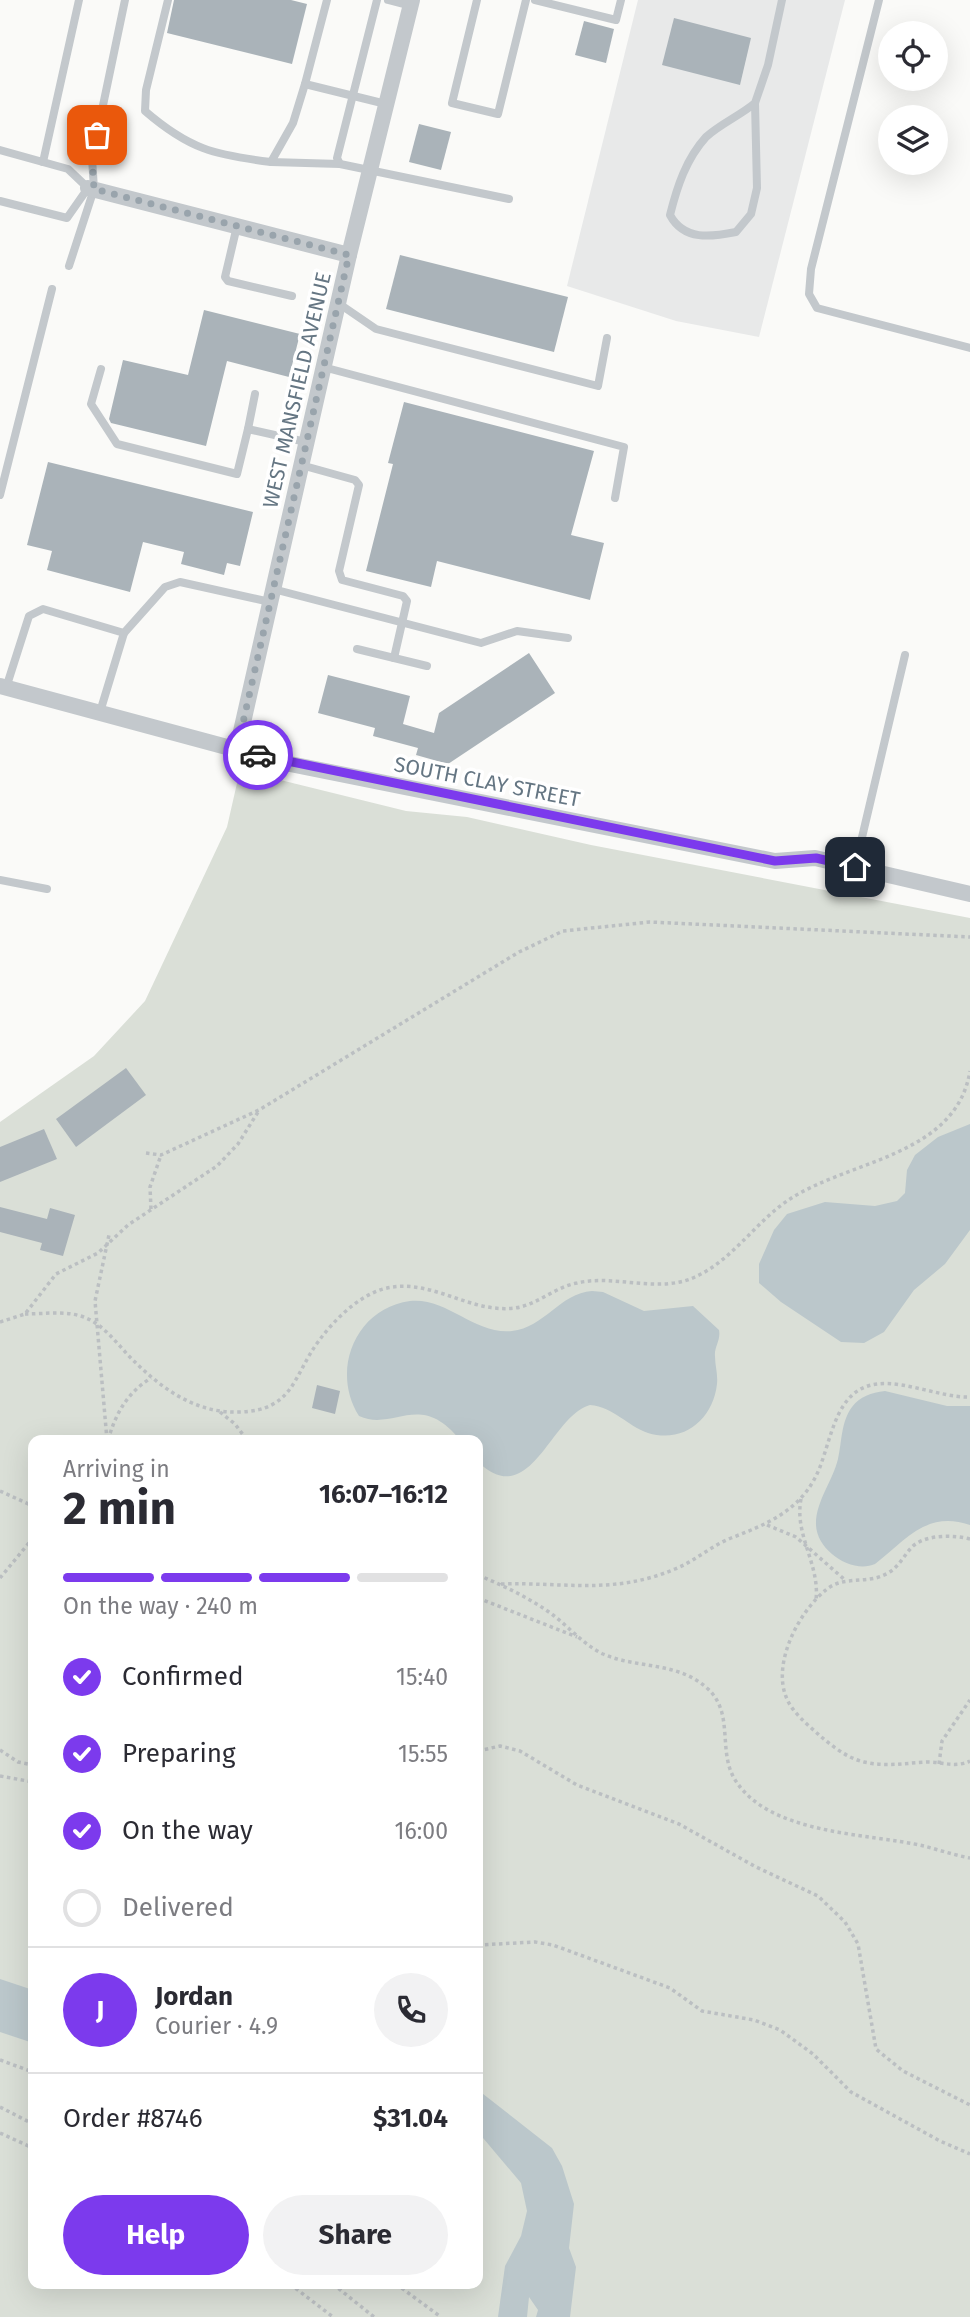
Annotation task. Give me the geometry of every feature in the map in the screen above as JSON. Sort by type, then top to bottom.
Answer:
[{"type":"street","name":"WEST MANSFIELD AVENUE","points":[[237,749],[349,255],[411,3]]},
{"type":"street","points":[[91,189],[349,255]]},
{"type":"street","name":"SOUTH CLAY STREET","points":[[3,687],[290,764],[764,859],[816,858],[970,894]]},
{"type":"lane","points":[[43,162],[79,0]]},
{"type":"lane","points":[[69,266],[91,189],[92,158],[125,0]]},
{"type":"lane","points":[[169,0],[146,90],[145,111],[169,132],[205,152],[271,162],[340,164],[509,199]]},
{"type":"lane","points":[[271,162],[293,123],[327,0]]},
{"type":"lane","points":[[340,164],[337,158],[377,0]]},
{"type":"lane","points":[[388,0],[411,3]]},
{"type":"lane","points":[[477,0],[452,103],[498,114],[526,0]]},
{"type":"lane","points":[[535,0],[616,20],[621,0]]},
{"type":"lane","points":[[755,103],[738,118],[708,136],[688,162],[676,188],[670,215],[675,224],[695,236],[736,232],[751,214],[757,188],[755,103],[768,65],[782,0]]},
{"type":"lane","points":[[879,0],[811,269],[809,294],[817,308],[970,348]]},
{"type":"lane","points":[[304,84],[386,104]]},
{"type":"lane","points":[[0,150],[68,169],[91,189]]},
{"type":"lane","points":[[0,201],[66,218],[91,189]]},
{"type":"lane","points":[[237,226],[225,277],[228,281],[292,296]]},
{"type":"lane","points":[[0,495],[52,289]]},
{"type":"lane","points":[[338,303],[376,329],[598,386],[607,338]]},
{"type":"lane","points":[[323,367],[624,447],[615,498]]},
{"type":"lane","points":[[101,369],[91,404],[117,444],[237,474],[256,394]]},
{"type":"lane","points":[[248,429],[306,442]]},
{"type":"lane","points":[[301,465],[355,480],[359,485],[339,571],[342,580],[403,596],[407,601],[394,658]]},
{"type":"lane","points":[[100,712],[124,633],[165,587],[180,582],[272,596],[402,623],[481,643],[517,631],[568,638]]},
{"type":"lane","points":[[3,687],[29,616],[43,609],[124,633]]},
{"type":"lane","points":[[357,649],[427,666]]},
{"type":"lane","points":[[855,867],[905,655]]},
{"type":"lane","points":[[0,880],[47,889]]},
{"type":"path","points":[[146,1153],[161,1155],[259,1110],[519,952],[563,931],[672,922],[970,937]]},
{"type":"path","points":[[0,1322],[25,1314],[75,1314],[97,1323],[151,1378],[190,1403],[219,1411],[255,1410],[279,1400],[299,1379],[319,1341],[349,1309],[360,1299],[386,1288],[425,1287],[489,1306],[516,1308],[577,1283],[654,1284],[694,1278],[723,1258],[792,1198],[901,1151],[953,1112],[968,1090],[970,1071]]},
{"type":"path","points":[[25,1314],[56,1274],[99,1253],[150,1209],[226,1158],[259,1110]]},
{"type":"path","points":[[150,1209],[150,1187],[161,1155]]},
{"type":"path","points":[[107,1435],[96,1289],[108,1245],[108,1235]]},
{"type":"path","points":[[109,1435],[117,1415],[131,1393],[151,1378]]},
{"type":"path","points":[[816,1600],[817,1576],[799,1512],[802,1497],[821,1465],[840,1412],[853,1394],[862,1388],[890,1384],[936,1395],[970,1397]]},
{"type":"path","points":[[219,1411],[236,1424],[244,1435]]},
{"type":"path","points":[[0,1491],[28,1504]]},
{"type":"path","points":[[499,1584],[597,1588],[645,1579],[674,1570],[715,1545],[765,1525],[802,1497]]},
{"type":"path","points":[[765,1525],[788,1531],[845,1580]]},
{"type":"path","points":[[970,1539],[948,1536],[920,1542],[883,1576],[845,1580],[826,1590],[816,1600],[795,1633],[784,1658],[784,1690],[794,1710],[822,1738],[855,1759],[886,1765],[957,1765],[970,1761]]},
{"type":"path","points":[[0,1578],[28,1544]]},
{"type":"path","points":[[483,1577],[548,1611],[606,1656],[657,1664],[688,1676],[710,1691],[724,1715],[728,1765],[733,1777],[748,1796],[772,1812],[809,1825],[970,1858]]},
{"type":"path","points":[[483,1600],[581,1639]]},
{"type":"path","points":[[939,1764],[942,1741],[970,1700]]},
{"type":"path","points":[[483,1750],[500,1746],[520,1751],[577,1785],[679,1824],[756,1867],[818,1896],[845,1922],[858,1944],[870,2028],[876,2049],[903,2071],[970,2105]]},
{"type":"path","points":[[0,1750],[18,1762],[28,1764]]},
{"type":"path","points":[[0,1776],[28,1781]]},
{"type":"path","points":[[483,1945],[525,1942],[553,1945],[595,1963],[660,1984],[702,2011],[754,2020],[773,2027],[806,2048],[851,2092],[940,2141],[970,2154]]},
{"type":"path","points":[[0,2060],[28,2070]]},
{"type":"path","points":[[0,2107],[28,2121]]},
{"type":"path","points":[[0,2133],[28,2146]]},
{"type":"path","points":[[296,2289],[332,2317]]},
{"type":"path","points":[[339,2289],[374,2317]]},
{"type":"path","points":[[403,2289],[441,2317]]},
{"type":"shaded area","points":[[638,0],[845,0],[759,337],[676,321],[567,286]]},
{"type":"shaded area","points":[[240,770],[406,811],[467,817],[591,845],[970,918],[970,2317],[0,2317],[0,1122],[94,1056],[145,1001],[227,827]]},
{"type":"shaded area","points":[[970,1124],[970,1230],[945,1264],[914,1290],[884,1332],[864,1343],[841,1342],[781,1302],[759,1283],[759,1264],[774,1230],[787,1214],[825,1202],[875,1206],[897,1201],[905,1193],[907,1170],[915,1155],[938,1137]]},
{"type":"shaded area","points":[[603,1292],[644,1311],[693,1306],[719,1330],[715,1353],[717,1380],[714,1397],[703,1418],[685,1432],[661,1435],[648,1433],[606,1409],[590,1405],[576,1413],[563,1426],[526,1469],[512,1476],[496,1474],[483,1465],[483,1435],[455,1435],[446,1425],[432,1417],[420,1415],[372,1420],[359,1416],[347,1380],[348,1361],[362,1328],[375,1315],[391,1306],[423,1301],[486,1327],[512,1331],[534,1324],[581,1293]]},
{"type":"shaded area","points":[[885,1391],[947,1406],[970,1406],[970,1525],[955,1521],[929,1525],[917,1530],[875,1564],[856,1566],[837,1558],[822,1543],[816,1517],[836,1467],[848,1413],[862,1398]]},
{"type":"shaded area","points":[[0,1979],[28,1988],[28,2041],[0,2032]]},
{"type":"shaded area","points":[[483,2094],[552,2148],[562,2166],[574,2204],[569,2248],[576,2267],[570,2317],[536,2317],[538,2310],[529,2297],[527,2317],[498,2317],[505,2266],[521,2236],[527,2211],[521,2183],[483,2138]]},
{"type":"building","points":[[174,0],[291,0],[307,4],[292,64],[167,33]]},
{"type":"building","points":[[674,18],[751,38],[740,85],[662,65]]},
{"type":"building","points":[[584,21],[614,29],[606,63],[575,55]]},
{"type":"building","points":[[419,124],[451,132],[441,170],[409,162]]},
{"type":"building","points":[[400,255],[568,297],[554,352],[386,309]]},
{"type":"building","points":[[204,310],[300,334],[289,377],[227,361],[206,446],[111,423],[109,419],[123,360],[188,375]]},
{"type":"building","points":[[404,402],[594,451],[571,535],[604,543],[590,600],[437,561],[431,587],[366,571],[393,464],[388,463]]},
{"type":"building","points":[[48,462],[253,512],[240,566],[227,563],[224,575],[181,564],[184,552],[143,542],[130,592],[47,570],[52,551],[27,545]]},
{"type":"building","points":[[529,653],[555,693],[448,764],[416,755],[418,748],[373,736],[375,728],[318,713],[328,675],[410,696],[403,724],[434,733],[439,713]]},
{"type":"building","points":[[126,1068],[146,1095],[76,1147],[56,1119]]},
{"type":"building","points":[[44,1129],[57,1159],[0,1182],[0,1147]]},
{"type":"building","points":[[0,1207],[47,1219],[50,1208],[75,1215],[63,1256],[40,1250],[42,1243],[0,1232]]},
{"type":"building","points":[[317,1385],[340,1391],[335,1414],[312,1408]]},
{"type":"way so far","points":[[97,135],[92,158],[94,189],[349,255],[237,749],[258,755]]},
{"type":"route","points":[[258,755],[290,764],[775,861],[816,858],[855,867]]}]
